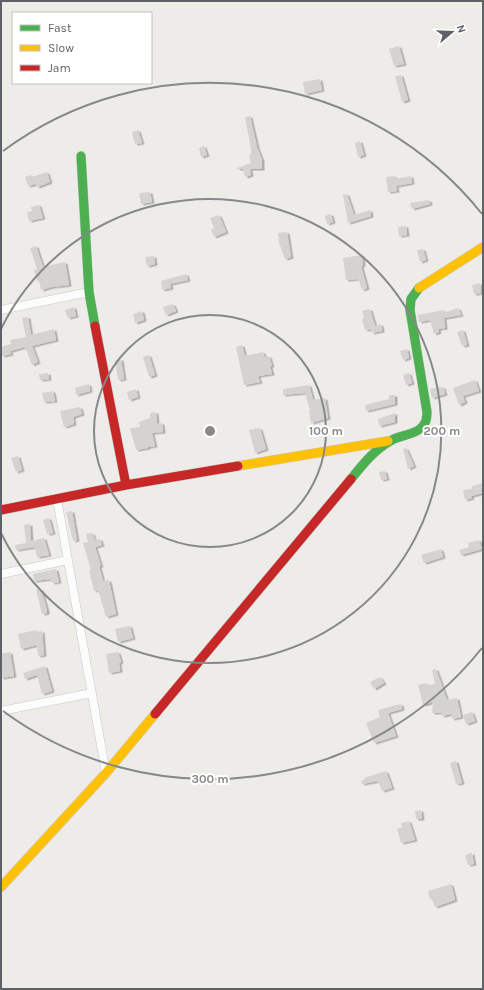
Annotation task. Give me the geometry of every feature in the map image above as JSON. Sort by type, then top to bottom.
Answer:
[{"type":"street","points":[[81,156],[89,292],[126,486]]},
{"type":"street","points":[[1,510],[126,486],[392,440],[420,430],[427,420],[428,412],[410,310],[410,299],[422,286],[483,247]]},
{"type":"street","points":[[1,310],[89,292]]},
{"type":"street","points":[[1,887],[106,773],[370,456],[392,440]]},
{"type":"street","points":[[57,499],[106,773]]},
{"type":"street","points":[[1,574],[68,560]]},
{"type":"street","points":[[1,711],[92,693]]},
{"type":"building","points":[[399,46],[404,64],[394,66],[389,49]]},
{"type":"building","points":[[401,75],[408,100],[402,102],[395,76]]},
{"type":"building","points":[[320,79],[322,90],[305,94],[303,82]]},
{"type":"building","points":[[250,116],[257,147],[262,160],[262,169],[250,169],[251,175],[245,177],[243,169],[237,168],[251,163],[249,155],[251,154],[251,149],[245,117]]},
{"type":"building","points":[[138,130],[142,143],[135,144],[132,132]]},
{"type":"building","points":[[360,141],[364,155],[358,157],[355,143]]},
{"type":"building","points":[[204,146],[207,155],[201,157],[199,148]]},
{"type":"building","points":[[47,172],[50,182],[37,187],[36,184],[28,186],[25,177],[31,175],[32,177]]},
{"type":"building","points":[[395,176],[395,179],[411,176],[412,183],[396,186],[397,191],[388,192],[386,177]]},
{"type":"building","points":[[150,192],[152,202],[141,204],[139,193]]},
{"type":"building","points":[[347,194],[354,215],[370,210],[371,216],[348,223],[343,195]]},
{"type":"building","points":[[429,200],[430,204],[412,209],[410,203]]},
{"type":"building","points":[[39,205],[43,218],[29,221],[27,212],[32,211],[31,207]]},
{"type":"building","points":[[331,214],[333,222],[327,224],[325,216]]},
{"type":"building","points":[[219,215],[226,232],[214,237],[211,229],[214,228],[210,218]]},
{"type":"building","points":[[406,226],[407,235],[399,236],[398,227]]},
{"type":"building","points":[[287,232],[291,257],[285,259],[279,243],[278,233]]},
{"type":"building","points":[[36,246],[43,267],[65,262],[69,285],[41,290],[39,280],[37,281],[34,270],[37,269],[30,248]]},
{"type":"building","points":[[423,249],[426,260],[420,262],[417,250]]},
{"type":"building","points":[[362,255],[363,265],[361,266],[367,288],[362,290],[358,279],[346,280],[343,258]]},
{"type":"building","points":[[154,256],[155,264],[147,266],[145,257]]},
{"type":"building","points":[[186,274],[188,280],[170,284],[171,288],[162,290],[161,281]]},
{"type":"building","points":[[480,283],[481,293],[474,294],[472,285]]},
{"type":"building","points":[[173,304],[176,311],[166,315],[163,307]]},
{"type":"building","points":[[74,307],[76,316],[68,318],[65,310]]},
{"type":"building","points":[[458,308],[461,315],[444,318],[445,328],[438,329],[439,332],[434,334],[430,320],[419,322],[418,315],[444,310],[444,313]]},
{"type":"building","points":[[370,309],[375,326],[381,324],[382,331],[372,333],[371,329],[365,330],[362,319],[364,318],[362,311]]},
{"type":"building","points":[[142,311],[144,320],[135,323],[133,314]]},
{"type":"building","points":[[28,317],[31,335],[54,329],[56,340],[32,346],[38,362],[32,365],[25,347],[10,351],[11,354],[2,356],[1,351],[1,347],[11,344],[10,340],[26,337],[22,318]]},
{"type":"building","points":[[463,330],[467,345],[462,346],[457,332]]},
{"type":"building","points":[[242,345],[245,356],[263,352],[265,358],[269,356],[272,366],[270,366],[272,374],[258,376],[260,382],[244,385],[236,347]]},
{"type":"building","points":[[407,349],[409,358],[403,360],[400,351]]},
{"type":"building","points":[[149,355],[155,375],[149,377],[143,357]]},
{"type":"building","points":[[121,359],[124,379],[118,380],[115,360]]},
{"type":"building","points":[[48,373],[49,379],[40,380],[39,374]]},
{"type":"building","points":[[409,373],[412,383],[406,385],[403,375]]},
{"type":"building","points":[[475,380],[479,391],[463,396],[465,402],[459,405],[453,388]]},
{"type":"building","points":[[89,384],[90,391],[76,395],[75,388]]},
{"type":"building","points":[[309,385],[313,400],[325,398],[328,418],[311,423],[310,410],[305,393],[283,395],[283,389]]},
{"type":"building","points":[[443,387],[445,394],[432,398],[430,389]]},
{"type":"building","points":[[136,389],[138,397],[129,400],[127,392]]},
{"type":"building","points":[[53,391],[55,401],[44,402],[42,393]]},
{"type":"building","points":[[389,395],[395,395],[395,404],[366,411],[365,405],[389,399]]},
{"type":"building","points":[[80,407],[82,414],[73,417],[74,424],[64,427],[60,411]]},
{"type":"building","points":[[156,412],[157,424],[162,423],[163,432],[152,433],[155,446],[136,450],[130,428],[140,427],[139,422],[150,418],[150,413]]},
{"type":"building","points":[[395,413],[395,422],[379,426],[378,419]]},
{"type":"building","points":[[260,428],[266,449],[255,453],[249,430]]},
{"type":"building","points":[[406,448],[414,466],[408,469],[403,449]]},
{"type":"building","points":[[18,456],[22,470],[16,472],[11,458]]},
{"type":"building","points":[[385,471],[387,479],[381,480],[379,472]]},
{"type":"building","points":[[483,483],[483,493],[471,496],[472,498],[465,500],[463,490],[472,489],[472,486]]},
{"type":"building","points":[[72,511],[77,540],[73,541],[66,512]]},
{"type":"building","points":[[49,518],[53,533],[47,534],[43,520]]},
{"type":"building","points":[[30,524],[31,541],[44,538],[49,555],[37,557],[35,547],[16,550],[15,545],[26,543],[24,525]]},
{"type":"building","points":[[92,533],[95,540],[100,539],[102,545],[95,547],[101,566],[99,566],[103,581],[109,580],[116,614],[106,617],[98,590],[94,591],[89,570],[91,570],[83,543],[88,542],[86,534]]},
{"type":"building","points":[[479,540],[482,549],[461,555],[459,550],[469,547],[468,543]]},
{"type":"building","points":[[441,549],[443,557],[424,563],[421,555]]},
{"type":"building","points":[[56,569],[59,582],[52,583],[51,579],[34,581],[33,574]]},
{"type":"building","points":[[41,589],[47,610],[47,613],[42,614],[36,590]]},
{"type":"building","points":[[130,626],[133,638],[118,642],[115,629]]},
{"type":"building","points":[[36,630],[37,632],[42,631],[44,655],[38,656],[37,645],[21,649],[18,634]]},
{"type":"building","points":[[10,652],[14,676],[1,678],[1,654]]},
{"type":"building","points":[[118,652],[121,662],[119,663],[120,671],[109,673],[106,654]]},
{"type":"building","points":[[45,666],[52,691],[42,694],[37,675],[25,679],[23,673]]},
{"type":"building","points":[[436,669],[447,700],[457,698],[461,717],[452,719],[451,714],[442,716],[441,713],[432,713],[433,702],[423,705],[418,685],[426,683],[427,686],[435,684],[432,670]]},
{"type":"building","points":[[380,677],[384,683],[374,689],[370,682]]},
{"type":"building","points":[[401,704],[402,709],[388,713],[396,736],[374,743],[366,723],[380,717],[378,710]]},
{"type":"building","points":[[472,712],[475,721],[466,724],[463,715]]},
{"type":"building","points":[[456,761],[462,783],[456,784],[450,763]]},
{"type":"building","points":[[386,771],[392,788],[382,791],[378,781],[362,784],[361,781],[365,779],[364,778]]},
{"type":"building","points":[[421,810],[422,819],[416,819],[415,811]]},
{"type":"building","points":[[409,821],[415,840],[401,843],[397,829],[402,827],[401,823]]},
{"type":"building","points":[[472,853],[474,864],[468,865],[465,855]]},
{"type":"building","points":[[451,884],[455,900],[435,907],[432,899],[430,899],[428,891]]},
{"type":"traffic: fast","points":[[81,156],[89,292],[95,326]]},
{"type":"traffic: fast","points":[[351,479],[365,462],[380,448],[395,438],[417,431],[426,421],[427,412],[410,310],[411,299],[419,288]]},
{"type":"traffic: slow","points":[[419,288],[483,247]]},
{"type":"traffic: slow","points":[[238,466],[388,441]]},
{"type":"traffic: slow","points":[[1,887],[106,773],[155,714]]},
{"type":"traffic: jam","points":[[95,326],[126,485]]},
{"type":"traffic: jam","points":[[1,510],[126,485],[238,466]]},
{"type":"traffic: jam","points":[[155,714],[351,479]]}]
